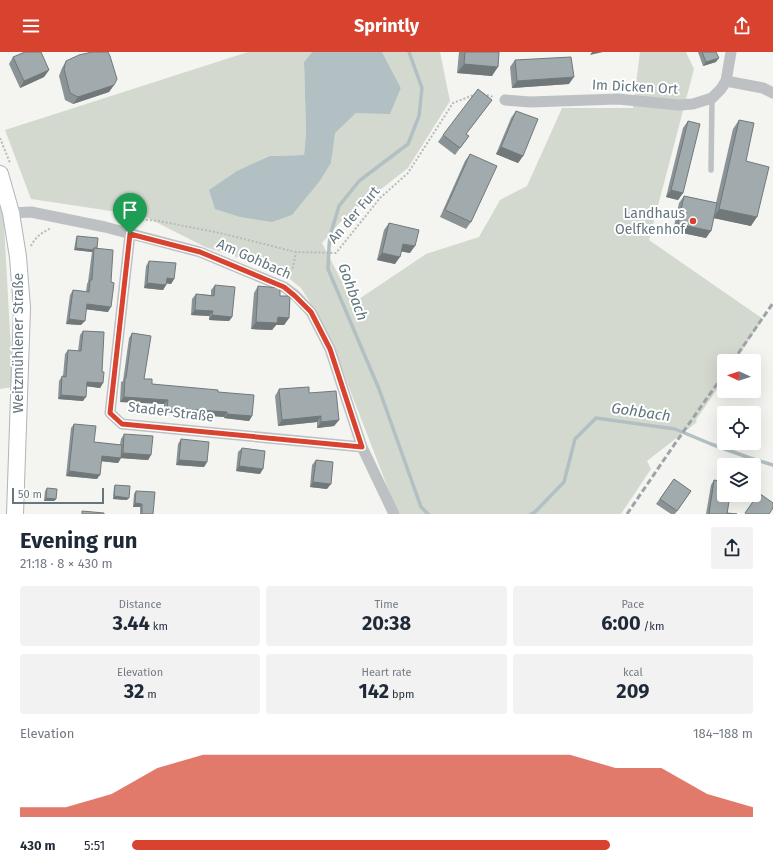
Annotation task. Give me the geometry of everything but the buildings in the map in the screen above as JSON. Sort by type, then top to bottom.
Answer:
[{"type":"street","points":[[712,98],[726,81],[731,52]]},
{"type":"street","points":[[726,81],[763,88],[773,93]]},
{"type":"street","name":"Im Dicken Ort","points":[[504,100],[530,102],[618,98],[679,105],[693,104],[712,98]]},
{"type":"street","name":"Weitzmühlener Straße","points":[[0,174],[11,213],[18,257],[22,308],[15,514]]},
{"type":"street","name":"Am Gohbach","points":[[11,213],[31,212],[105,227],[200,252],[284,287],[311,312],[330,349],[362,447],[394,514]]},
{"type":"street","name":"Stader Straße","points":[[130,234],[110,413],[122,424],[362,447]]},
{"type":"lane","points":[[711,170],[712,98]]},
{"type":"path","name":"An der Furt","points":[[105,227],[113,222],[138,219],[220,233],[296,252],[336,253],[380,198],[408,173],[453,103],[471,96],[484,94],[504,100]]},
{"type":"path","points":[[30,247],[37,237],[63,219]]},
{"type":"path","points":[[293,268],[296,252]]},
{"type":"shaded area","points":[[248,52],[312,52],[304,62],[306,132],[304,155],[270,156],[331,163],[334,133],[356,113],[390,113],[401,88],[382,52],[440,52],[450,101],[408,168],[342,220],[322,243],[353,303],[426,254],[479,237],[500,200],[527,186],[562,108],[633,108],[640,52],[686,52],[694,69],[649,240],[763,319],[740,354],[717,354],[717,389],[696,420],[697,422],[647,461],[651,469],[621,514],[400,514],[394,504],[333,346],[313,307],[301,288],[280,271],[205,247],[144,216],[31,199],[5,130]]},
{"type":"shaded area","points":[[312,52],[382,52],[401,88],[390,114],[356,113],[335,133],[331,163],[319,182],[292,215],[272,222],[240,217],[215,209],[209,190],[237,171],[270,156],[304,155],[306,132],[304,62]]},
{"type":"shaded area","points":[[0,197],[3,206],[13,387],[0,389]]},
{"type":"waterway","name":"Gohbach","points":[[409,52],[422,88],[419,116],[408,144],[359,181],[339,206],[330,236],[328,269],[379,389],[421,507],[428,514]]},
{"type":"waterway","name":"Gohbach","points":[[531,514],[535,512],[564,482],[575,439],[596,418],[675,429],[711,444],[773,465]]},
{"type":"railway","points":[[738,354],[773,303]]},
{"type":"railway","points":[[627,514],[717,384]]},
{"type":"place","name":"Landhaus Oelfkenhof","points":[[693,221]]},
{"type":"route","points":[[130,234],[200,252],[272,281],[284,287],[295,296],[311,312],[330,349],[362,447],[122,424],[110,413],[130,234]]}]
